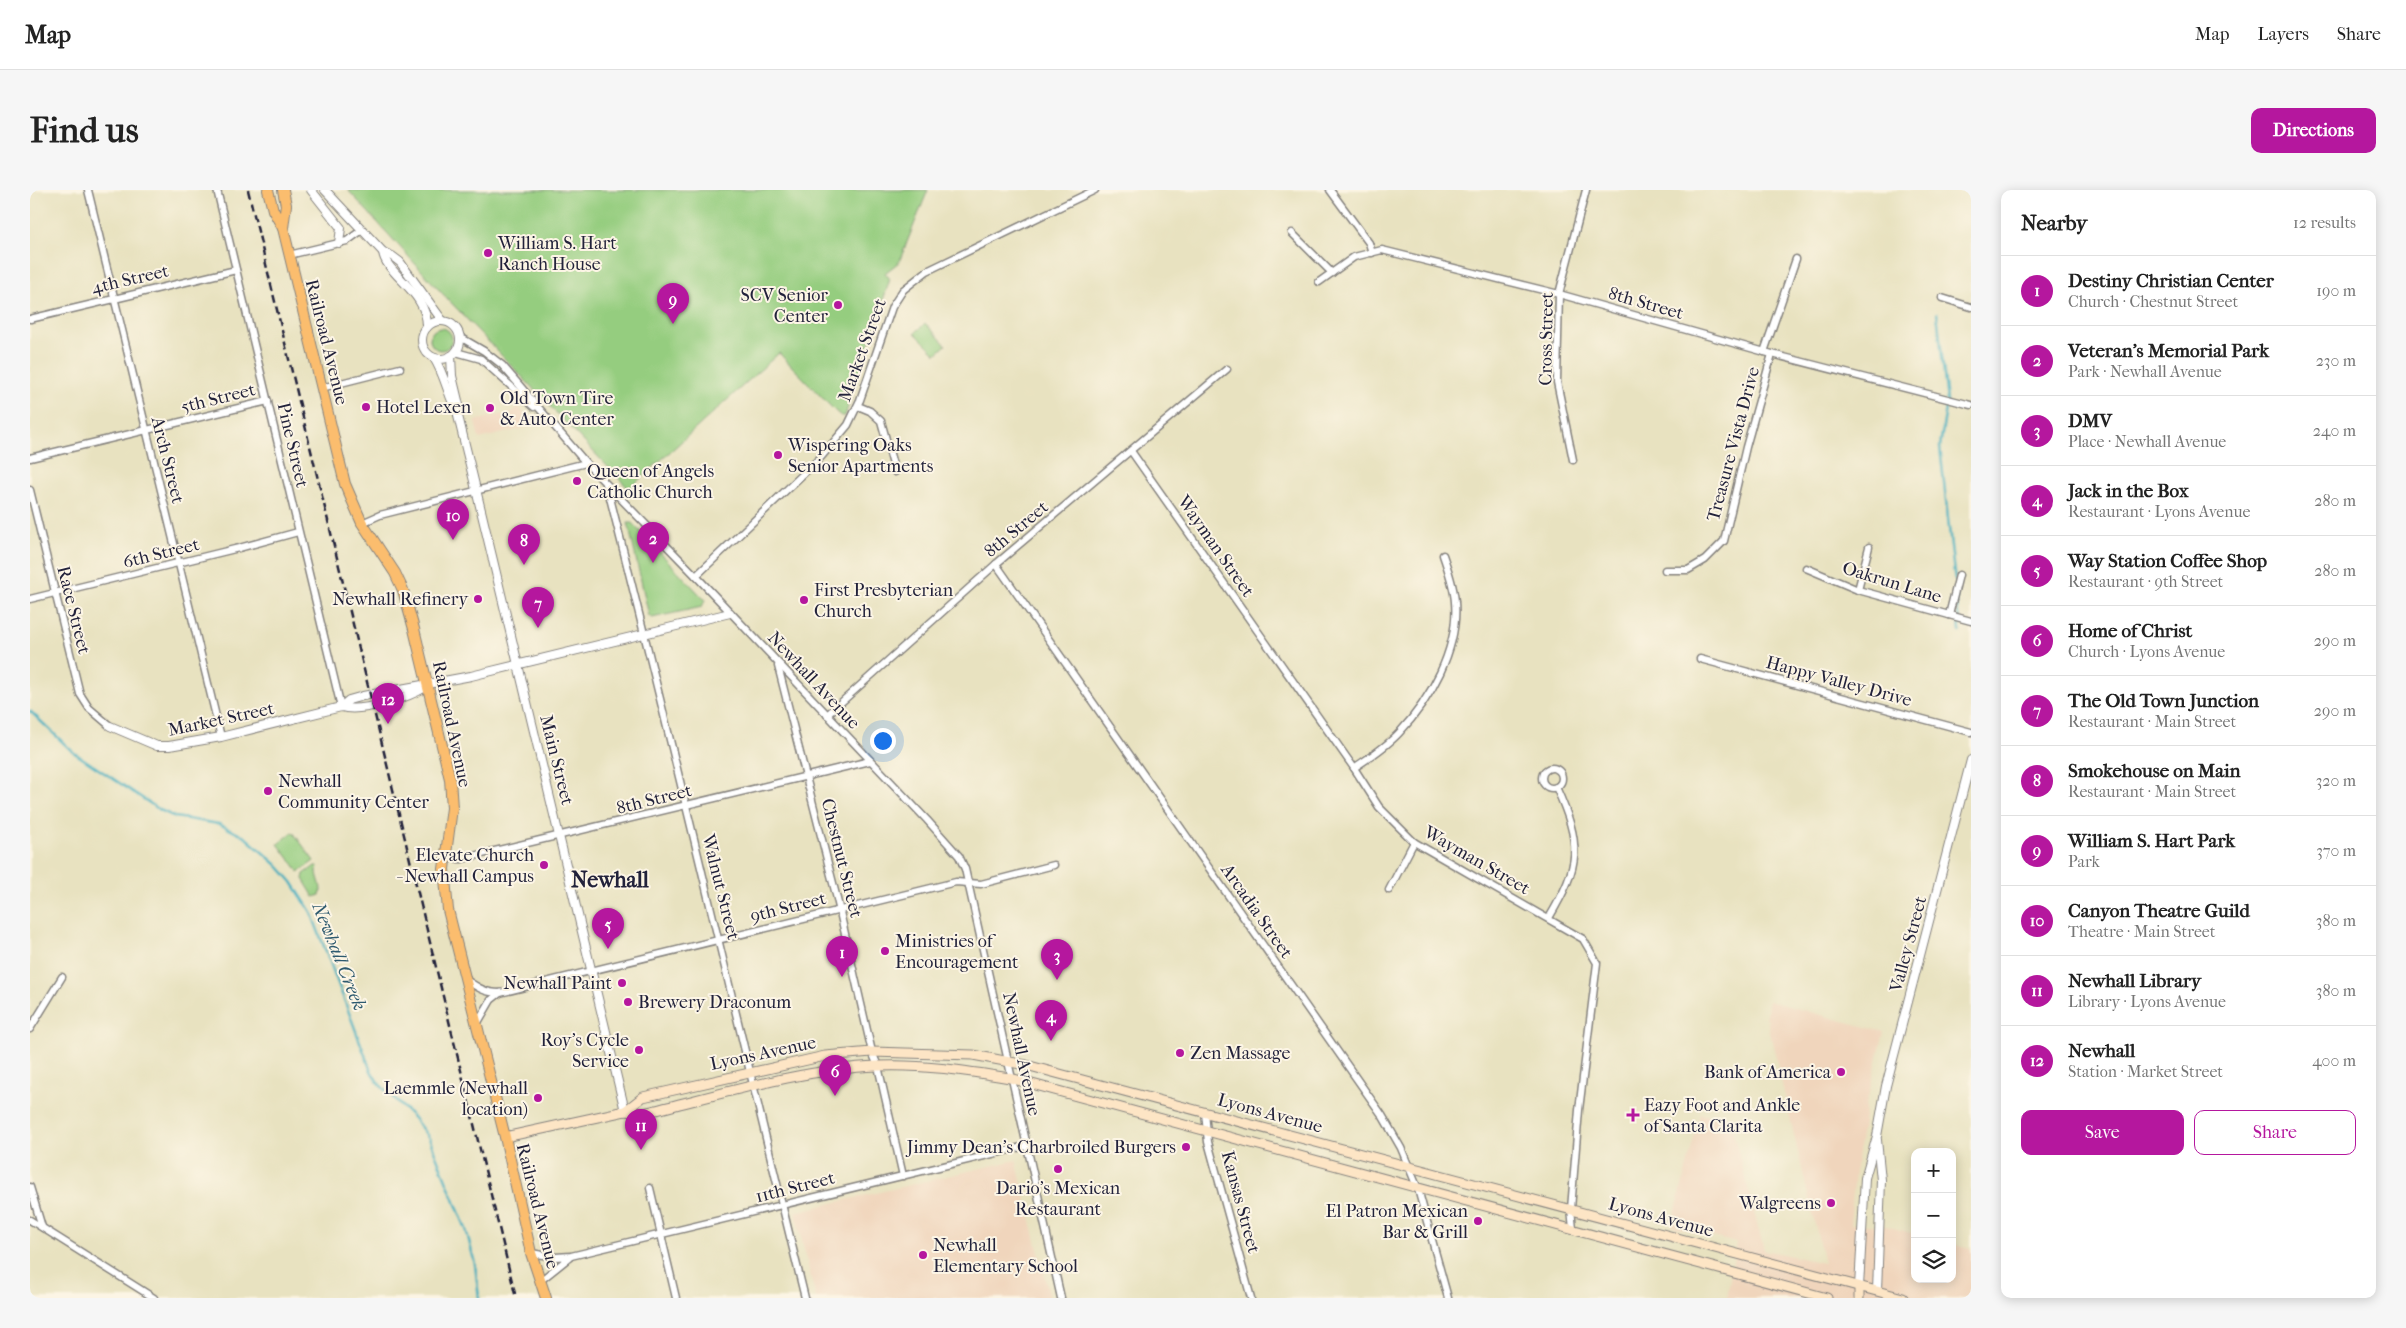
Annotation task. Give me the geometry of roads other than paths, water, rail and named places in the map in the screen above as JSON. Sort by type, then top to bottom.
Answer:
[{"type":"main road","name":"Railroad Avenue","points":[[268,190],[273,210],[283,228],[345,484],[362,523],[385,555],[403,590],[428,685],[443,745],[452,796],[444,858],[445,896],[505,1137],[531,1253],[546,1298]]},
{"type":"main road","name":"Railroad Avenue","points":[[283,190],[286,210],[283,228]]},
{"type":"main road","name":"Lyons Avenue","points":[[625,1111],[642,1097],[825,1056],[872,1052],[942,1053],[1008,1061],[1571,1209],[1858,1287],[1877,1295],[1902,1298]]},
{"type":"main road","name":"Lyons Avenue","points":[[505,1137],[625,1111],[644,1113],[829,1071],[878,1066],[941,1069],[1010,1078],[1827,1298]]},
{"type":"main road","points":[[1858,1287],[1859,1298]]},
{"type":"street","name":"Arch Street","points":[[88,190],[220,737]]},
{"type":"street","name":"Pine Street","points":[[217,190],[340,707]]},
{"type":"street","points":[[311,190],[341,228],[340,243]]},
{"type":"street","points":[[325,190],[383,252],[400,262],[442,320],[454,325],[460,337],[454,354],[444,359],[434,358],[428,354],[423,346],[422,336],[432,322],[442,320]]},
{"type":"street","name":"Market Street","points":[[696,576],[820,457],[848,425],[858,406],[892,307],[898,296],[912,281],[927,271],[1095,190]]},
{"type":"street","points":[[1330,190],[1368,244],[1372,253]]},
{"type":"street","name":"Cross Street","points":[[1573,460],[1557,382],[1559,294],[1586,190]]},
{"type":"street","points":[[289,255],[349,240],[362,230]]},
{"type":"street","points":[[1292,233],[1332,274]]},
{"type":"street","name":"8th Street","points":[[1319,282],[1354,257],[1382,250],[1559,294],[1764,352],[1971,405]]},
{"type":"street","points":[[383,252],[384,260],[407,285],[424,309],[427,327]]},
{"type":"street","name":"Treasure Vista Drive","points":[[1764,352],[1796,259]]},
{"type":"street","name":"4th Street","points":[[30,319],[236,270]]},
{"type":"street","points":[[1942,298],[1971,307]]},
{"type":"street","name":"Newhall Avenue","points":[[460,337],[484,351],[502,365],[523,388],[540,412]]},
{"type":"street","name":"Newhall Avenue","points":[[454,354],[481,359],[540,412],[586,463],[696,576],[959,856],[968,883],[1008,1061],[1010,1078],[1061,1298]]},
{"type":"street","name":"Main Street","points":[[454,354],[450,369],[459,405],[458,416]]},
{"type":"street","name":"Treasure Vista Drive","points":[[1665,570],[1688,570],[1705,560],[1724,541],[1746,446],[1772,354]]},
{"type":"street","name":"Main Street","points":[[434,358],[443,373],[451,403],[458,416],[625,1111]]},
{"type":"street","points":[[321,388],[400,368]]},
{"type":"street","name":"8th Street","points":[[827,715],[996,564],[1227,369]]},
{"type":"street","name":"5th Street","points":[[30,458],[268,401]]},
{"type":"street","points":[[858,406],[870,411],[881,421],[895,472]]},
{"type":"street","name":"Wayman Street","points":[[1131,451],[1354,768],[1379,807],[1414,842],[1583,939],[1597,963],[1571,1209],[1573,1229]]},
{"type":"street","points":[[362,523],[380,515],[586,463]]},
{"type":"street","name":"Walnut Street","points":[[607,485],[645,633],[685,806],[805,1298]]},
{"type":"street","name":"Race Street","points":[[30,490],[80,694],[89,708],[110,726]]},
{"type":"street","name":"6th Street","points":[[30,599],[178,564],[298,532]]},
{"type":"street","points":[[1858,590],[1869,547]]},
{"type":"street","points":[[1354,768],[1399,733],[1421,704],[1445,660],[1455,622],[1455,604],[1453,590],[1442,554]]},
{"type":"street","name":"Arcadia Street","points":[[996,564],[1382,1115],[1400,1148],[1418,1189],[1448,1298]]},
{"type":"street","name":"Oakrun Lane","points":[[1806,568],[1858,590],[1971,621]]},
{"type":"street","points":[[1949,615],[1959,575]]},
{"type":"street","name":"Market Street","points":[[110,726],[157,746],[169,746],[220,737],[340,707],[351,710],[372,705],[414,694],[428,685],[730,613]]},
{"type":"street","name":"Happy Valley Drive","points":[[1700,659],[1971,732]]},
{"type":"street","name":"Chestnut Street","points":[[778,664],[872,1052],[878,1066],[903,1176]]},
{"type":"street","name":"Valley Street","points":[[1858,1287],[1865,1178],[1877,1136],[1886,1086],[1971,760]]},
{"type":"street","name":"8th Street","points":[[444,858],[461,859],[560,837],[807,778],[870,761]]},
{"type":"street","points":[[1549,918],[1566,890],[1576,858],[1574,838],[1556,787]]},
{"type":"street","points":[[1389,890],[1414,842]]},
{"type":"street","name":"9th Street","points":[[466,979],[479,989],[490,993],[500,993],[956,882],[981,884],[1054,865]]},
{"type":"street","points":[[30,1029],[62,977]]},
{"type":"street","points":[[477,1024],[491,1000],[500,993]]},
{"type":"street","name":"Kansas Street","points":[[1205,1113],[1207,1132],[1251,1298]]},
{"type":"street","name":"Valley Street","points":[[1877,1136],[1881,1180],[1877,1295]]},
{"type":"street","name":"11th Street","points":[[531,1253],[555,1257],[571,1256],[1026,1146]]},
{"type":"street","points":[[30,1187],[42,1227]]},
{"type":"street","points":[[650,1188],[676,1298]]},
{"type":"street","points":[[30,1220],[154,1298]]},
{"type":"street","name":"11th Street","points":[[540,1281],[571,1256]]},
{"type":"waterway","points":[[1937,313],[1947,401],[1940,447],[1955,582]]},
{"type":"waterway","points":[[1956,595],[1960,632]]},
{"type":"waterway","name":"Newhall Creek","points":[[30,711],[73,752],[160,810],[175,817],[219,824],[245,837],[277,865],[292,882],[311,912],[371,1071],[379,1084],[413,1117],[429,1138],[466,1229],[475,1264],[479,1298]]},
{"type":"railway","points":[[248,190],[516,1298]]},
{"type":"place","name":"William S. Hart Ranch House","points":[[488,253]]},
{"type":"place","name":"SCV Senior Center","points":[[838,305]]},
{"type":"place","name":"William S. Hart Park","points":[[673,324]]},
{"type":"place","name":"Hotel Lexen","points":[[366,407]]},
{"type":"place","name":"Old Town Tire & Auto Center","points":[[490,408]]},
{"type":"place","name":"Wispering Oaks Senior Apartments","points":[[778,455]]},
{"type":"place","name":"Queen of Angels Catholic Church","points":[[577,481]]},
{"type":"place","name":"Canyon Theatre Guild","points":[[453,540]]},
{"type":"place","name":"Veteran's Memorial Park","points":[[653,563]]},
{"type":"place","name":"Smokehouse on Main","points":[[524,565]]},
{"type":"place","name":"Newhall Refinery","points":[[478,599]]},
{"type":"place","name":"First Presbyterian Church","points":[[804,600]]},
{"type":"place","name":"The Old Town Junction","points":[[538,628]]},
{"type":"place","name":"Newhall","points":[[388,724]]},
{"type":"place","name":"Newhall Community Center","points":[[268,791]]},
{"type":"place","name":"Elevate Church - Newhall Campus","points":[[544,865]]},
{"type":"place","name":"Way Station Coffee Shop","points":[[608,949]]},
{"type":"place","name":"Ministries of Encouragement","points":[[885,951]]},
{"type":"place","name":"Destiny Christian Center","points":[[842,977]]},
{"type":"place","name":"DMV","points":[[1057,980]]},
{"type":"place","name":"Newhall Paint","points":[[622,983]]},
{"type":"place","name":"Brewery Draconum","points":[[628,1002]]},
{"type":"place","name":"Jack in the Box","points":[[1051,1041]]},
{"type":"place","name":"Roy's Cycle Service","points":[[639,1050]]},
{"type":"place","name":"Zen Massage","points":[[1180,1053]]},
{"type":"place","name":"Bank of America","points":[[1841,1072]]},
{"type":"place","name":"Home of Christ","points":[[835,1096]]},
{"type":"place","name":"Laemmle (Newhall location)","points":[[538,1098]]},
{"type":"place","name":"Eazy Foot and Ankle of Santa Clarita","points":[[1633,1115]]},
{"type":"place","name":"Jimmy Dean's Charbroiled Burgers","points":[[1186,1147]]},
{"type":"place","name":"Newhall Library","points":[[641,1150]]},
{"type":"place","name":"Dario's Mexican Restaurant","points":[[1058,1169]]},
{"type":"place","name":"Walgreens","points":[[1831,1203]]},
{"type":"place","name":"El Patron Mexican Bar & Grill","points":[[1478,1221]]},
{"type":"place","name":"Newhall Elementary School","points":[[923,1255]]},
{"type":"district","name":"Newhall","points":[[610,879]]}]
